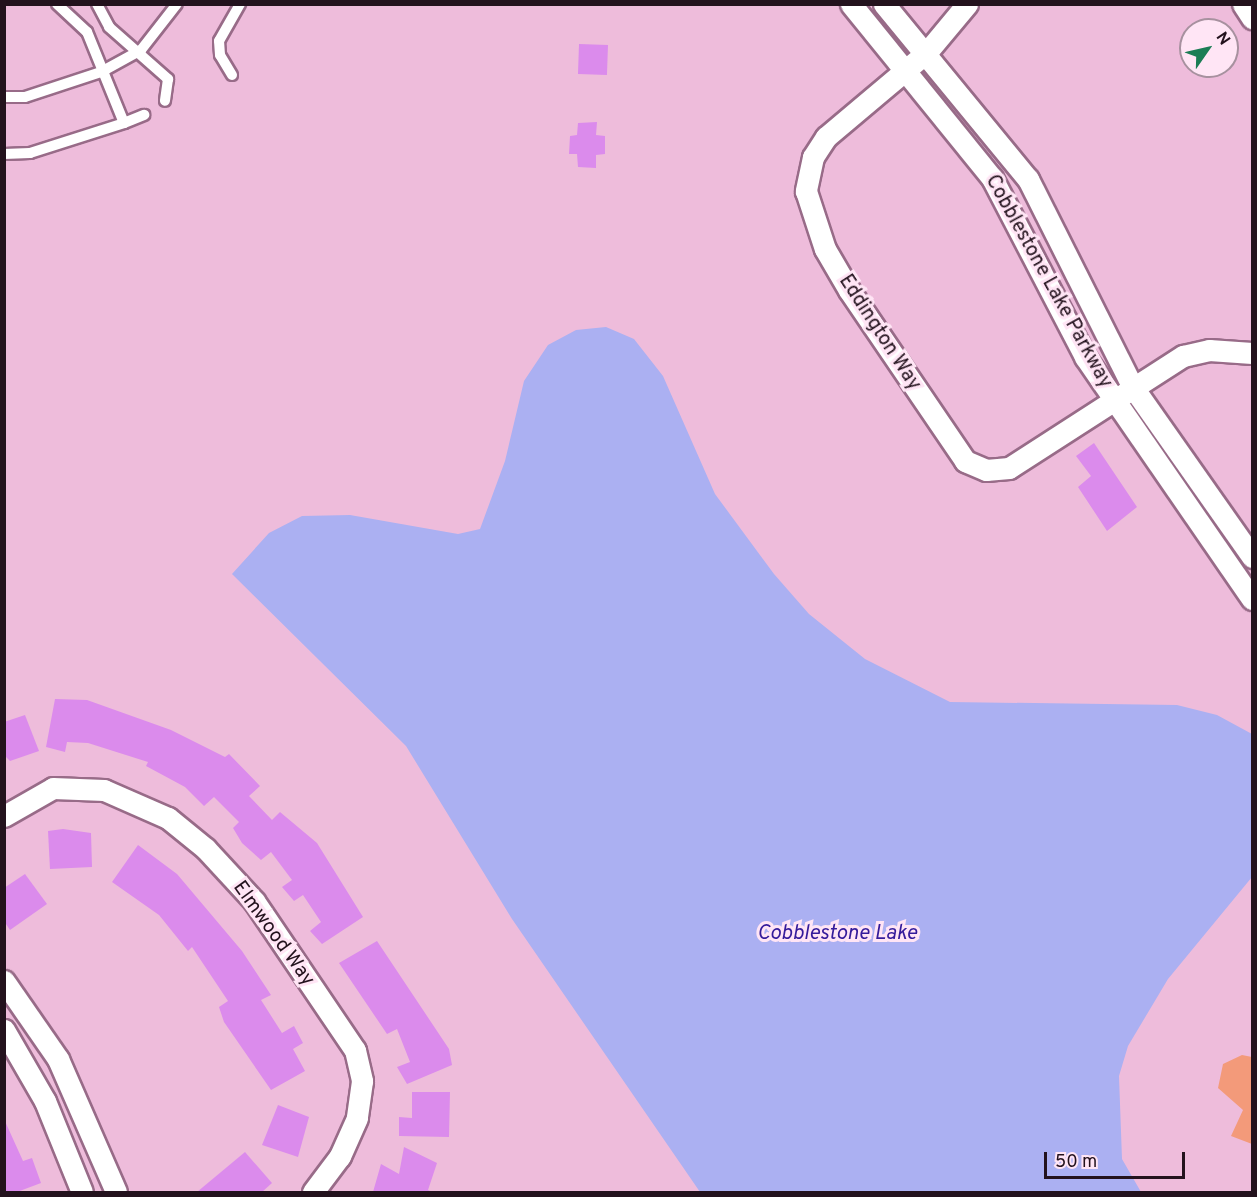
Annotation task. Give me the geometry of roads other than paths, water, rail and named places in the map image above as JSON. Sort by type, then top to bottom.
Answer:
[{"type":"street","name":"Cobblestone Lake Parkway","points":[[851,4],[907,69],[992,178],[1112,399],[1252,599]]},
{"type":"street","name":"Cobblestone Lake Parkway","points":[[884,4],[927,52],[1028,178],[1132,386],[1252,557]]},
{"type":"street","name":"Eddington Way","points":[[967,4],[927,52],[826,137],[809,168],[810,214],[849,290],[965,461],[978,469],[1017,464],[1132,386],[1196,352],[1252,353]]},
{"type":"street","points":[[1243,4],[1252,18]]},
{"type":"street","name":"Elmwood Way","points":[[4,816],[53,788],[104,790],[168,818],[206,849],[254,901],[355,1050],[362,1081],[357,1118],[340,1156],[313,1192]]},
{"type":"street","points":[[4,981],[58,1059],[116,1192]]},
{"type":"street","points":[[4,1030],[45,1101],[82,1192]]},
{"type":"lane","points":[[57,4],[87,32],[101,72],[124,123]]},
{"type":"lane","points":[[98,4],[109,27],[141,50],[168,80],[165,101]]},
{"type":"lane","points":[[4,97],[25,97],[101,72],[141,50],[177,4]]},
{"type":"lane","points":[[232,75],[220,55],[219,41],[240,4]]},
{"type":"lane","points":[[4,154],[30,153],[144,115]]},
{"type":"water","name":"Cobblestone Lake","points":[[606,327],[634,339],[663,376],[715,494],[774,574],[809,614],[865,659],[950,702],[1177,705],[1217,715],[1252,734],[1252,877],[1168,979],[1128,1046],[1119,1076],[1122,1159],[1141,1192],[700,1192],[512,919],[406,746],[232,574],[269,533],[302,516],[350,515],[458,534],[480,529],[505,461],[524,381],[548,345],[576,330]]}]
